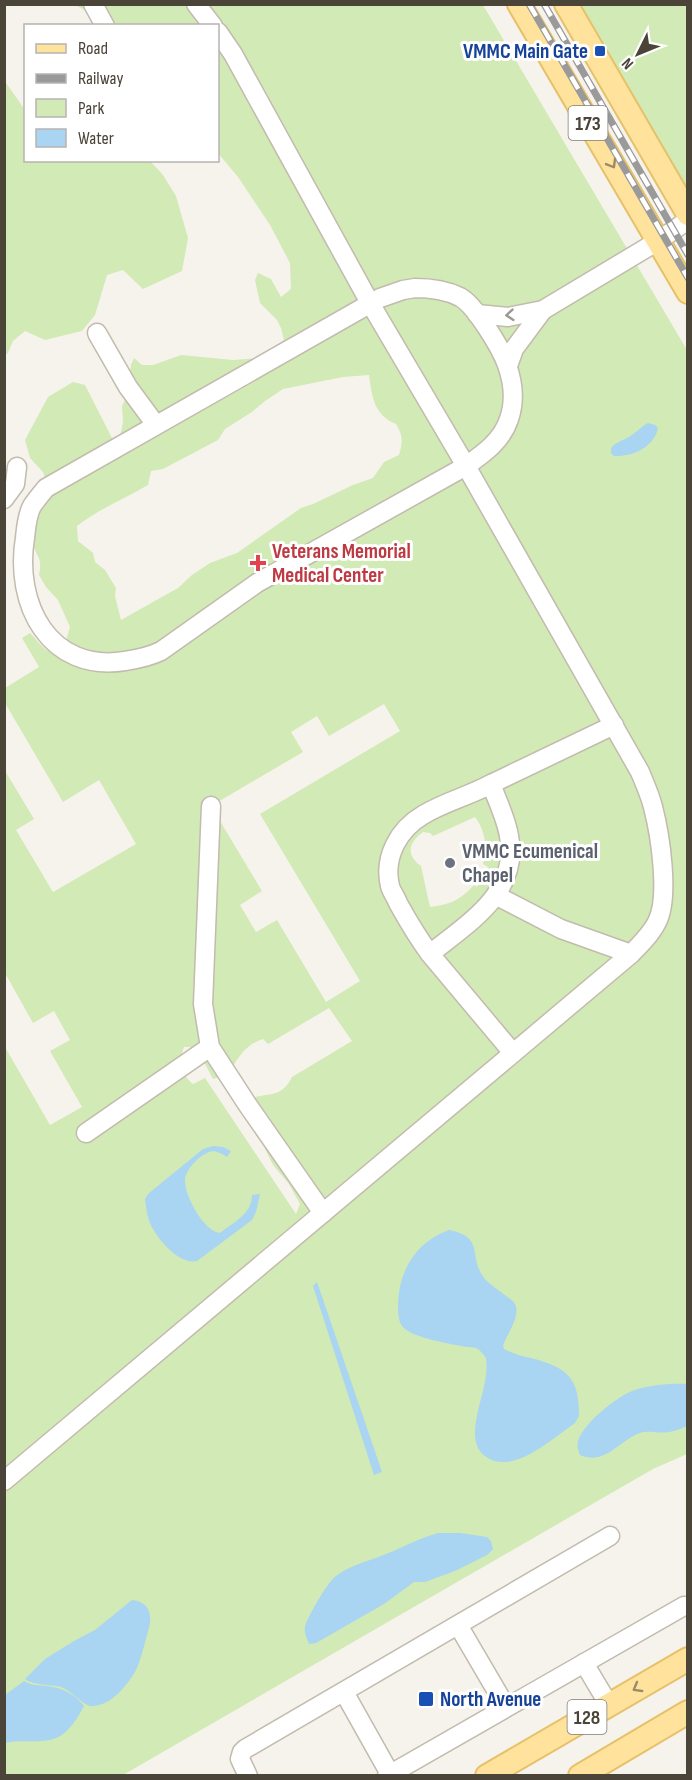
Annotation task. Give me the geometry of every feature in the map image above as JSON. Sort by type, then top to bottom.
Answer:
[{"type":"main road","name":"173","points":[[519,4],[687,292]]},
{"type":"main road","name":"173","points":[[566,4],[687,214]]},
{"type":"main road","name":"128","points":[[487,1776],[687,1659]]},
{"type":"main road","name":"128","points":[[580,1776],[687,1712]]},
{"type":"lane","points":[[93,4],[104,24]]},
{"type":"lane","points":[[196,4],[211,24]]},
{"type":"lane","points":[[4,1481],[631,954],[649,936],[658,920],[663,901],[663,883],[653,806],[640,772],[466,466],[225,58],[219,36]]},
{"type":"lane","points":[[477,314],[508,317],[543,310],[658,241],[687,220]]},
{"type":"lane","points":[[427,288],[461,297],[477,314],[508,366],[514,399],[504,430],[490,448],[466,466],[257,583],[150,656],[109,663],[96,663],[82,659],[58,644],[39,624],[27,598],[24,584],[23,550],[31,508],[46,488],[370,303],[403,290],[427,288]]},
{"type":"lane","points":[[508,366],[514,349],[543,310]]},
{"type":"lane","points":[[97,333],[128,387],[156,425]]},
{"type":"lane","points":[[4,499],[15,484],[17,467]]},
{"type":"lane","points":[[513,1053],[412,930],[390,886],[391,854],[399,837],[409,824],[424,814],[614,724]]},
{"type":"lane","points":[[430,954],[497,896],[507,874],[509,834],[491,784]]},
{"type":"lane","points":[[211,806],[203,1004],[210,1047],[323,1213]]},
{"type":"lane","points":[[497,896],[561,929],[631,954]]},
{"type":"lane","points":[[86,1133],[210,1047]]},
{"type":"lane","points":[[248,1776],[240,1760],[245,1749],[610,1536]]},
{"type":"lane","points":[[344,1692],[389,1775],[684,1606]]},
{"type":"lane","points":[[458,1625],[506,1707]]},
{"type":"lane","points":[[584,1663],[609,1705]]},
{"type":"green space","points":[[75,5],[483,5],[687,350],[687,1454],[653,1469],[123,1775],[5,1775],[5,1047],[50,1125],[82,1107],[50,1051],[70,1040],[54,1011],[33,1023],[5,973],[4,769],[34,819],[16,830],[53,892],[136,844],[99,780],[63,802],[5,703],[5,688],[39,667],[22,638],[30,633],[48,651],[62,654],[70,627],[58,600],[39,575],[40,560],[34,548],[33,530],[37,516],[50,492],[43,472],[30,458],[25,440],[48,397],[73,382],[85,385],[113,440],[120,437],[123,422],[122,406],[127,395],[134,358],[142,365],[153,365],[181,355],[233,360],[258,358],[284,340],[277,320],[260,303],[255,280],[258,273],[271,279],[281,297],[291,289],[290,263],[270,225],[238,177],[219,154],[219,24],[112,24]],"holes":[[[369,375],[375,404],[383,416],[396,424],[400,432],[402,442],[399,455],[384,462],[373,478],[301,508],[237,553],[210,563],[178,588],[121,620],[115,596],[116,588],[105,570],[95,562],[93,553],[78,541],[77,526],[148,485],[151,471],[163,469],[218,440],[225,429],[283,389],[343,377]],[[384,704],[400,731],[260,814],[360,981],[326,1002],[277,920],[256,932],[240,905],[262,891],[211,806],[303,752],[291,732],[317,716],[329,736]],[[475,817],[485,839],[483,864],[488,867],[477,887],[474,885],[454,901],[430,907],[421,866],[411,853],[414,840],[423,832],[433,836]],[[329,1008],[352,1041],[292,1077],[281,1091],[255,1097],[251,1120],[273,1165],[289,1184],[300,1204],[296,1214],[205,1078],[193,1084],[185,1076],[181,1067],[181,1058],[184,1047],[190,1047],[204,1062],[213,1079],[228,1074],[242,1053],[251,1045],[263,1039],[268,1044]]]},
{"type":"green space","points":[[576,5],[687,5],[687,201]]},
{"type":"green space","points":[[4,80],[24,109],[24,162],[151,162],[163,175],[176,196],[188,238],[182,271],[143,289],[123,270],[107,275],[95,315],[82,331],[45,340],[25,331],[13,341],[5,355]]},
{"type":"water","points":[[648,423],[658,428],[652,441],[635,453],[614,456],[611,453],[613,446]]},
{"type":"water","points":[[213,1146],[231,1151],[227,1157],[214,1151],[200,1157],[191,1166],[185,1180],[191,1203],[202,1220],[214,1231],[220,1233],[246,1212],[252,1195],[260,1194],[252,1220],[197,1261],[190,1261],[176,1255],[158,1236],[149,1220],[145,1199],[148,1194],[203,1149]]},
{"type":"water","points":[[449,1230],[467,1237],[474,1247],[482,1275],[490,1284],[511,1299],[516,1306],[516,1316],[503,1346],[504,1349],[562,1370],[574,1383],[577,1392],[579,1416],[575,1423],[544,1446],[520,1459],[507,1462],[496,1461],[481,1453],[477,1445],[475,1427],[487,1366],[483,1354],[475,1348],[414,1334],[402,1326],[398,1315],[402,1280],[412,1259],[427,1242]]},
{"type":"water","points":[[317,1282],[382,1472],[374,1475],[313,1286]]},
{"type":"water","points":[[687,1384],[687,1426],[669,1432],[640,1433],[597,1457],[589,1458],[580,1455],[578,1441],[581,1434],[600,1412],[617,1399],[645,1387]]},
{"type":"water","points":[[438,1533],[487,1537],[493,1549],[487,1555],[455,1571],[425,1582],[414,1582],[384,1604],[316,1643],[309,1644],[305,1631],[306,1623],[323,1592],[336,1576],[356,1565]]},
{"type":"water","points":[[132,1600],[147,1607],[150,1621],[136,1670],[118,1694],[105,1703],[91,1706],[61,1687],[38,1684],[25,1679],[45,1659],[95,1630]]},
{"type":"water","points":[[24,1681],[33,1685],[63,1690],[77,1698],[84,1706],[73,1724],[61,1736],[44,1741],[5,1743],[5,1695]]},
{"type":"railway","points":[[529,4],[688,278]]},
{"type":"railway","points":[[544,4],[688,255]]},
{"type":"place","name":"VMMC Main Gate","points":[[600,51]]},
{"type":"place","name":"Veterans Memorial Medical Center","points":[[258,563]]},
{"type":"place","name":"VMMC Ecumenical Chapel","points":[[450,863]]},
{"type":"place","name":"North Avenue","points":[[426,1699]]}]
